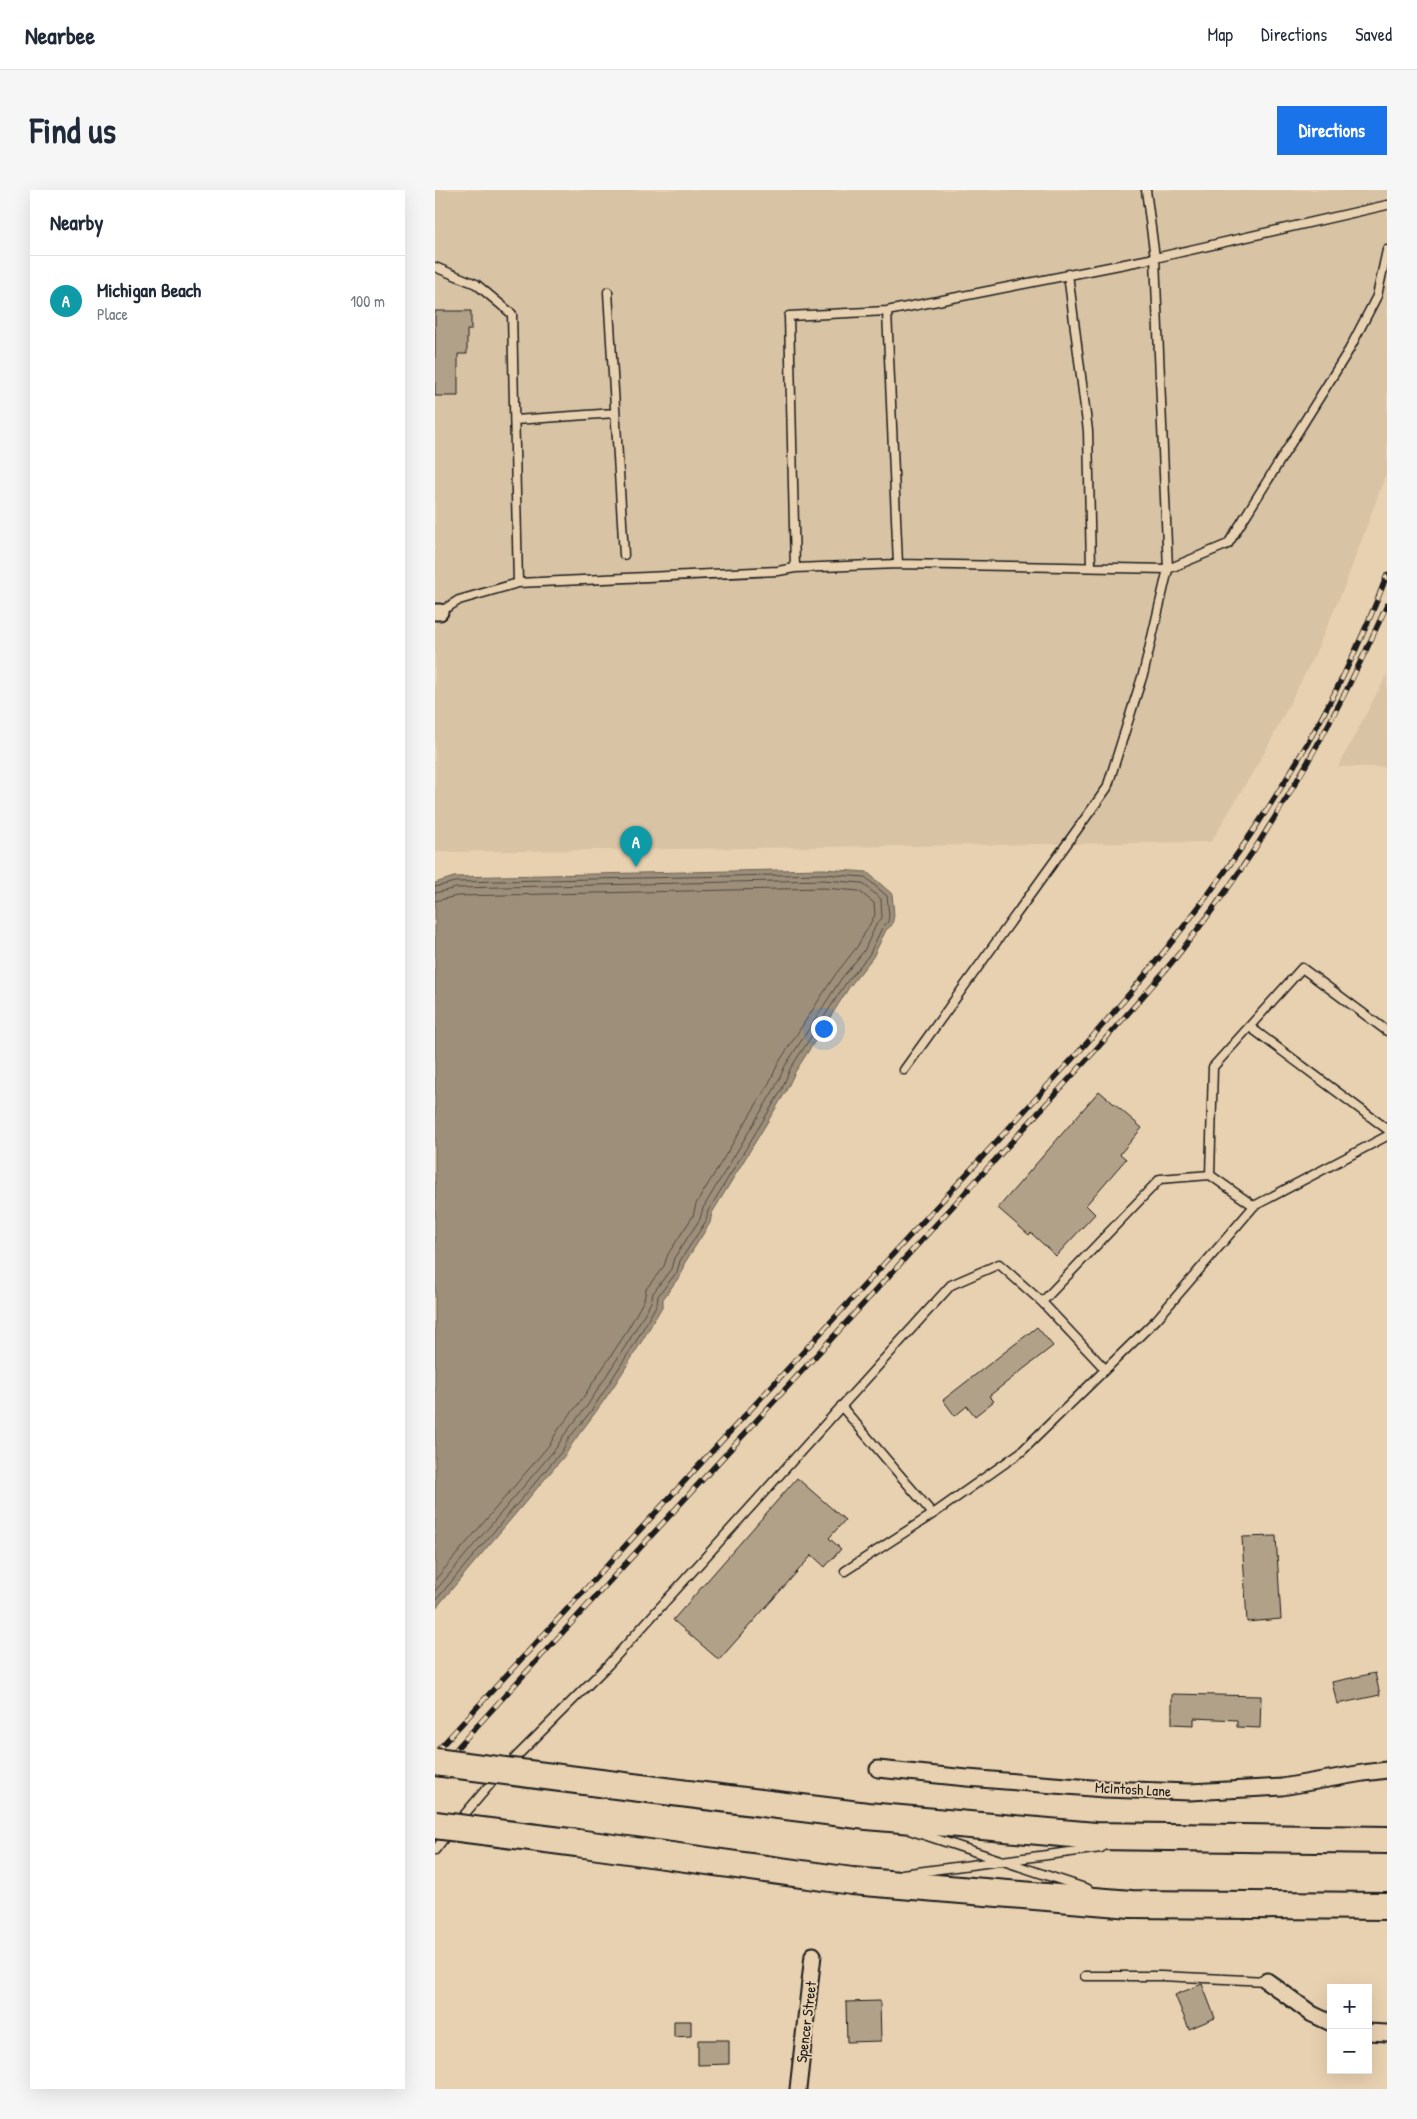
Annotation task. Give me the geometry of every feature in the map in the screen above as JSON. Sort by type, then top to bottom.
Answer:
[{"type":"highway","points":[[435,1762],[867,1816],[1095,1836],[1387,1840]]},
{"type":"highway","points":[[435,1825],[851,1881],[1131,1904],[1387,1906]]},
{"type":"street","name":"McIntosh Lane","points":[[878,1769],[1084,1787],[1190,1792],[1282,1787],[1387,1770]]},
{"type":"street","name":"Spencer Street","points":[[798,2089],[813,1955]]},
{"type":"street","points":[[1267,1981],[1312,2014],[1327,2021]]},
{"type":"street","points":[[1372,2032],[1387,2034]]},
{"type":"lane","points":[[904,1070],[1107,788],[1144,672],[1168,569],[1155,258],[1146,190]]},
{"type":"lane","points":[[795,568],[789,316],[887,311],[1155,258],[1387,206]]},
{"type":"lane","points":[[438,612],[459,600],[517,583],[898,564],[1168,569],[1229,544],[1349,350],[1377,296],[1387,250]]},
{"type":"lane","points":[[435,267],[477,284],[513,314],[517,583]]},
{"type":"lane","points":[[1068,274],[1088,431],[1091,567]]},
{"type":"lane","points":[[608,292],[624,555]]},
{"type":"lane","points":[[887,311],[898,564]]},
{"type":"lane","points":[[515,420],[615,413]]},
{"type":"lane","points":[[1211,1175],[1213,1068],[1302,968],[1387,1031]]},
{"type":"lane","points":[[1250,1027],[1387,1129]]},
{"type":"lane","points":[[845,1571],[933,1514],[1021,1452],[1157,1318],[1254,1206],[1387,1136]]},
{"type":"lane","points":[[1042,1302],[1159,1180],[1211,1175],[1254,1206]]},
{"type":"lane","points":[[435,1850],[495,1778],[608,1665],[951,1285],[999,1264],[1042,1302],[1105,1369]]},
{"type":"lane","points":[[841,1406],[933,1514]]},
{"type":"lane","points":[[867,1816],[1131,1904]]},
{"type":"lane","points":[[1121,1845],[1180,1837]]},
{"type":"lane","points":[[851,1881],[1111,1846]]},
{"type":"lane","points":[[1085,1976],[1161,1976],[1267,1981]]},
{"type":"shaded area","points":[[435,190],[1387,190],[1387,471],[1345,585],[1315,654],[1266,750],[1211,842],[435,852]]},
{"type":"shaded area","points":[[1387,674],[1387,767],[1338,767]]},
{"type":"water","points":[[824,869],[867,872],[892,894],[894,915],[892,925],[886,930],[873,957],[850,986],[795,1072],[785,1093],[712,1213],[710,1223],[684,1264],[682,1273],[663,1299],[663,1305],[613,1387],[566,1454],[435,1609],[435,883],[454,877]]},
{"type":"building","points":[[435,311],[471,311],[471,330],[467,330],[467,354],[458,354],[458,396],[435,396]]},
{"type":"building","points":[[1099,1091],[1142,1128],[1120,1154],[1126,1159],[1086,1205],[1095,1214],[1056,1256],[1031,1233],[1029,1235],[998,1208]]},
{"type":"building","points":[[1037,1327],[1053,1346],[989,1396],[994,1401],[975,1416],[967,1406],[955,1416],[943,1400]]},
{"type":"building","points":[[797,1478],[845,1520],[829,1538],[841,1549],[825,1567],[812,1555],[719,1660],[673,1620]]},
{"type":"building","points":[[1276,1536],[1281,1619],[1247,1622],[1242,1537]]},
{"type":"building","points":[[1375,1673],[1380,1695],[1337,1704],[1332,1682]]},
{"type":"building","points":[[1172,1694],[1261,1696],[1260,1728],[1237,1727],[1237,1720],[1194,1718],[1194,1725],[1172,1724]]},
{"type":"building","points":[[1202,1984],[1215,2018],[1189,2029],[1175,1995]]},
{"type":"building","points":[[880,2001],[881,2041],[847,2042],[846,2002]]},
{"type":"building","points":[[674,2021],[691,2021],[691,2036],[674,2037]]},
{"type":"building","points":[[698,2040],[729,2040],[729,2064],[698,2065]]},
{"type":"railway","points":[[435,1753],[1085,1045],[1175,938],[1218,882],[1258,824],[1295,764],[1329,703],[1360,640],[1387,575]]},
{"type":"railway","points":[[435,1772],[1092,1054],[1181,951],[1241,870],[1295,784],[1320,741],[1387,605]]},
{"type":"place","name":"Michigan Beach","points":[[636,867]]}]
